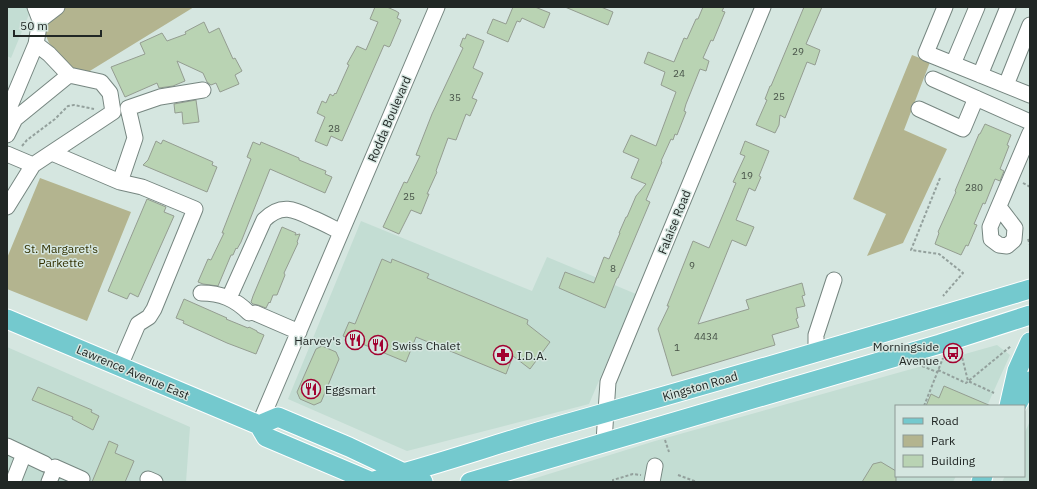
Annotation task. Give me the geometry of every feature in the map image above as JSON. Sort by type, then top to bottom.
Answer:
[{"type":"main road","name":"Kingston Road","points":[[371,482],[430,467],[561,425],[816,353],[1030,289]]},
{"type":"main road","points":[[470,482],[604,441],[940,344],[1030,315]]},
{"type":"main road","name":"Lawrence Avenue East","points":[[7,319],[259,425],[266,437],[371,482]]},
{"type":"main road","points":[[1009,405],[1023,342]]},
{"type":"main road","points":[[1017,405],[1030,381]]},
{"type":"main road","points":[[259,425],[278,417],[349,447],[423,482]]},
{"type":"street","points":[[7,113],[36,44],[37,14],[57,7]]},
{"type":"street","name":"Rodda Boulevard","points":[[259,425],[437,7]]},
{"type":"street","name":"Falaise Road","points":[[604,441],[608,382],[764,7]]},
{"type":"street","points":[[945,7],[926,53],[1029,93]]},
{"type":"street","points":[[953,64],[977,7]]},
{"type":"street","points":[[980,75],[1008,7]]},
{"type":"street","points":[[1006,85],[1030,25]]},
{"type":"street","points":[[36,44],[49,54],[69,75],[101,82],[110,93],[113,112]]},
{"type":"street","points":[[7,135],[15,119],[69,75]]},
{"type":"street","points":[[933,79],[1030,122]]},
{"type":"street","points":[[7,207],[33,165],[113,112],[160,97],[203,90]]},
{"type":"street","points":[[919,109],[963,129],[976,98]]},
{"type":"street","points":[[120,182],[135,138],[128,108]]},
{"type":"street","points":[[999,207],[1030,133]]},
{"type":"street","points":[[52,153],[120,182],[142,187],[196,209],[154,309],[149,317],[138,324],[120,366]]},
{"type":"street","points":[[10,155],[33,165]]},
{"type":"street","points":[[229,298],[264,220],[276,211],[285,208],[295,209],[341,232]]},
{"type":"street","points":[[816,353],[816,335],[834,280]]},
{"type":"street","points":[[201,293],[213,293],[229,298],[252,313],[298,332]]},
{"type":"street","points":[[7,446],[45,464]]},
{"type":"street","points":[[13,482],[24,454]]},
{"type":"street","points":[[49,482],[55,468],[82,479],[81,482]]},
{"type":"path","points":[[10,155],[68,106],[74,105],[113,112]]},
{"type":"path","points":[[940,178],[911,250],[939,254],[963,273],[943,296]]},
{"type":"path","points":[[968,381],[1023,342]]},
{"type":"path","points":[[960,352],[968,381]]},
{"type":"path","points":[[924,405],[944,357]]},
{"type":"path","points":[[919,365],[966,382],[968,381],[994,393]]},
{"type":"path","points":[[665,439],[670,452]]},
{"type":"path","points":[[613,482],[613,480],[633,474],[651,474]]},
{"type":"path","points":[[678,475],[697,482]]},
{"type":"shaded area","points":[[7,7],[32,7],[11,58],[7,56]]},
{"type":"shaded area","points":[[361,221],[532,291],[547,257],[636,294],[589,404],[407,451],[288,399]]},
{"type":"shaded area","points":[[997,345],[1010,355],[987,405],[895,405],[895,477],[956,477],[953,482],[523,482],[655,441]]},
{"type":"shaded area","points":[[7,347],[190,427],[186,482],[7,482]]},
{"type":"shaded area","points":[[1030,421],[1030,482],[1002,482],[1004,477],[1025,477],[1025,432]]},
{"type":"green space","points":[[34,7],[194,7],[80,77],[49,43]]},
{"type":"green space","points":[[912,55],[930,62],[904,130],[947,149],[903,243],[867,256],[886,214],[853,199]]},
{"type":"green space","name":"St. Margaret's Parkette","points":[[40,178],[131,212],[87,321],[7,289],[7,258]]},
{"type":"building","points":[[375,7],[387,7],[396,11],[399,13],[397,18],[401,20],[390,46],[384,45],[342,141],[331,136],[327,146],[315,141],[325,117],[317,113],[322,101],[326,103],[330,94],[333,96],[335,93],[336,94],[349,65],[347,64],[357,46],[366,50],[378,22],[370,19]]},
{"type":"building","points":[[513,7],[535,7],[550,13],[544,28],[522,18],[520,22],[517,21],[508,42],[487,33],[493,19],[506,24]]},
{"type":"building","points":[[565,7],[601,7],[613,12],[608,25]]},
{"type":"building","points":[[703,7],[724,7],[722,11],[725,12],[713,41],[711,40],[703,58],[709,61],[706,71],[700,69],[686,104],[684,111],[686,112],[677,135],[675,134],[673,140],[671,139],[661,161],[662,162],[646,200],[650,202],[605,308],[559,288],[565,272],[594,283],[604,257],[609,259],[636,196],[646,184],[631,178],[639,159],[623,152],[631,135],[656,146],[676,92],[661,85],[665,72],[644,63],[648,52],[674,62],[684,38],[687,39]]},
{"type":"building","points":[[804,7],[822,7],[806,44],[820,50],[815,65],[807,62],[785,118],[780,115],[779,125],[775,133],[756,125],[767,100],[765,99],[770,86]]},
{"type":"building","points":[[204,22],[209,33],[219,28],[233,59],[235,58],[242,71],[235,75],[239,84],[220,92],[216,83],[211,85],[207,82],[203,73],[177,61],[185,81],[173,86],[159,88],[157,83],[125,97],[111,67],[145,54],[140,43],[162,33],[167,41],[186,34],[185,32]]},
{"type":"building","points":[[467,34],[484,41],[473,68],[483,73],[472,98],[477,100],[470,116],[466,114],[456,140],[448,138],[421,214],[411,210],[399,234],[383,227],[404,182],[407,183],[420,156],[416,155],[432,114],[463,48],[460,46],[463,38],[465,39]]},
{"type":"building","points":[[196,100],[199,122],[183,124],[182,112],[175,113],[174,104]]},
{"type":"building","points":[[985,124],[1011,135],[1007,145],[1009,146],[1000,169],[1004,171],[1000,181],[995,179],[985,204],[983,203],[974,224],[977,225],[968,246],[966,245],[961,255],[935,244],[939,233],[938,232],[956,192],[955,191],[979,134]]},
{"type":"building","points":[[163,140],[213,162],[212,165],[217,167],[207,192],[143,165],[148,160],[156,141],[161,144]]},
{"type":"building","points":[[745,141],[769,151],[755,191],[749,188],[736,220],[754,227],[746,246],[732,240],[698,324],[749,309],[746,300],[802,283],[805,295],[802,296],[805,306],[796,308],[798,318],[796,319],[799,327],[772,335],[775,345],[672,376],[658,329],[669,306],[667,306],[693,241],[709,248],[736,183],[733,182],[745,156],[740,154]]},
{"type":"building","points":[[253,142],[260,145],[261,142],[299,158],[299,160],[326,171],[325,174],[332,177],[325,193],[270,169],[241,242],[233,255],[231,255],[218,286],[203,284],[198,282],[208,259],[211,260],[224,233],[222,233],[251,159],[247,157]]},
{"type":"building","points":[[147,199],[166,207],[164,212],[174,216],[138,297],[130,293],[127,299],[108,291]]},
{"type":"building","points":[[282,227],[296,233],[295,235],[300,234],[298,243],[284,273],[285,275],[277,295],[273,295],[266,308],[251,302]]},
{"type":"building","points":[[382,259],[391,263],[392,259],[429,274],[427,278],[528,320],[527,324],[550,342],[530,369],[513,356],[506,374],[416,337],[406,362],[343,336],[349,322],[355,324]]},
{"type":"building","points":[[184,299],[264,335],[256,354],[227,343],[183,323],[184,321],[176,318]]},
{"type":"building","points":[[322,346],[336,352],[339,359],[321,402],[314,405],[300,399],[297,392],[316,349]]},
{"type":"building","points":[[944,386],[989,405],[926,405],[931,394],[939,398]]},
{"type":"building","points":[[38,387],[92,410],[91,412],[99,416],[93,430],[72,419],[73,417],[32,400]]},
{"type":"building","points":[[109,441],[118,445],[115,453],[134,461],[125,482],[92,482]]},
{"type":"building","points":[[881,462],[895,470],[896,482],[862,482],[873,464]]},
{"type":"place","name":"Harvey's","points":[[355,340]]},
{"type":"place","name":"Swiss Chalet","points":[[378,345]]},
{"type":"place","name":"Morningside Avenue","points":[[953,353]]},
{"type":"place","name":"I.D.A.","points":[[503,355]]},
{"type":"place","name":"Eggsmart","points":[[311,389]]}]
